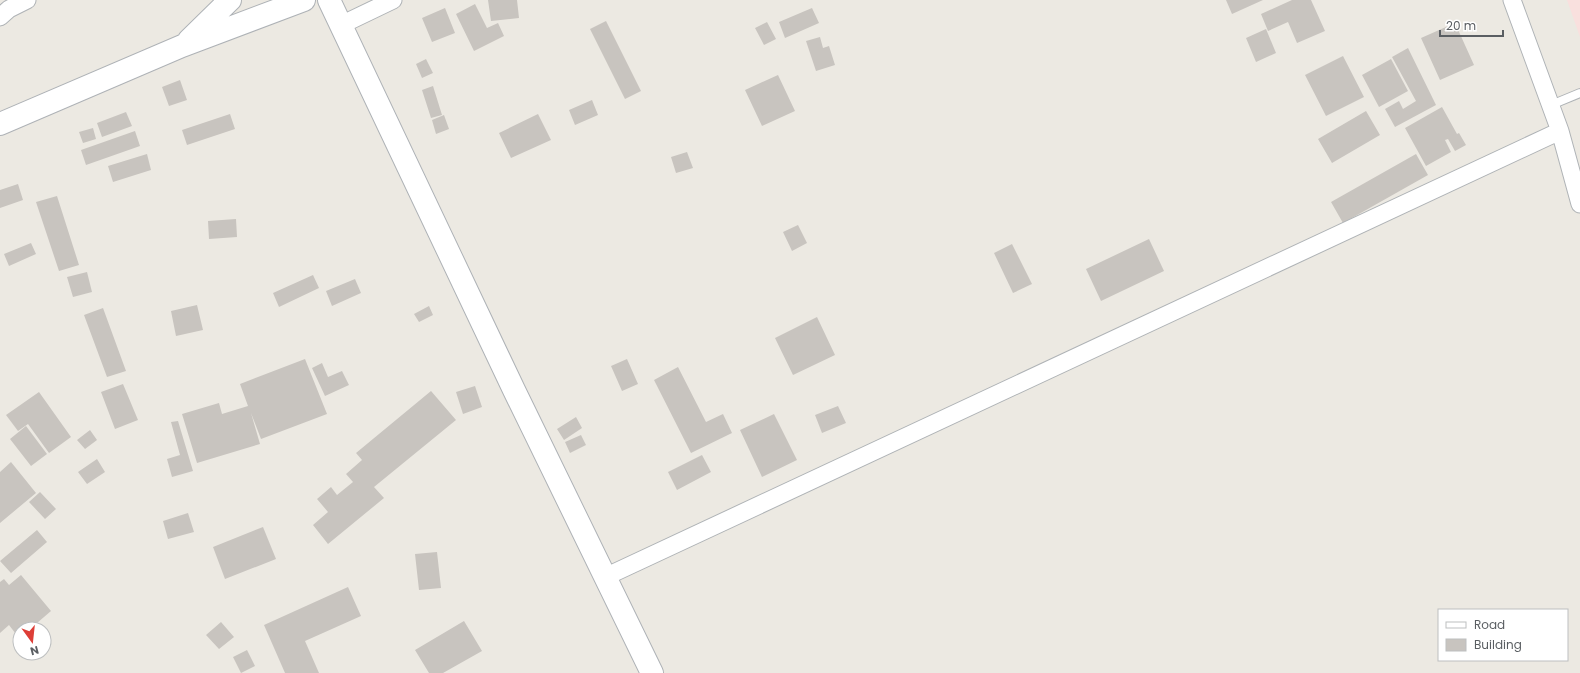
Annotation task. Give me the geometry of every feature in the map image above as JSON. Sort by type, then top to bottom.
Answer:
[{"type":"street","points":[[0,17],[9,9],[27,0]]},
{"type":"street","points":[[182,46],[230,0]]},
{"type":"street","points":[[0,124],[182,46],[304,0]]},
{"type":"street","points":[[329,0],[514,390],[652,673]]},
{"type":"street","points":[[341,25],[393,0]]},
{"type":"street","points":[[1512,0],[1560,131],[1580,204]]},
{"type":"street","points":[[605,577],[1560,131]]},
{"type":"lane","points":[[1551,105],[1580,93]]},
{"type":"shaded area","points":[[1567,0],[1580,0],[1580,37]]},
{"type":"building","points":[[488,0],[517,0],[519,18],[491,21]]},
{"type":"building","points":[[1226,0],[1263,0],[1232,14]]},
{"type":"building","points":[[1292,0],[1311,0],[1325,31],[1297,43],[1288,22],[1268,31],[1261,14]]},
{"type":"building","points":[[475,4],[487,28],[498,23],[504,36],[474,51],[456,14]]},
{"type":"building","points":[[445,8],[455,33],[432,42],[422,18]]},
{"type":"building","points":[[812,8],[819,23],[785,38],[779,22]]},
{"type":"building","points":[[606,21],[641,91],[625,99],[590,29]]},
{"type":"building","points":[[767,22],[776,39],[764,45],[755,28]]},
{"type":"building","points":[[1455,23],[1474,65],[1440,80],[1421,38]]},
{"type":"building","points":[[1266,29],[1276,53],[1256,62],[1246,38]]},
{"type":"building","points":[[820,37],[823,48],[829,46],[835,65],[816,71],[806,41]]},
{"type":"building","points":[[1408,48],[1436,105],[1395,127],[1385,109],[1399,101],[1403,109],[1416,101],[1392,57]]},
{"type":"building","points":[[1343,56],[1364,97],[1326,116],[1305,75]]},
{"type":"building","points":[[426,59],[433,73],[422,78],[416,64]]},
{"type":"building","points":[[1391,59],[1408,91],[1379,107],[1362,75]]},
{"type":"building","points":[[778,75],[795,111],[762,126],[745,90]]},
{"type":"building","points":[[180,80],[187,100],[169,106],[162,87]]},
{"type":"building","points":[[433,86],[442,115],[431,118],[422,90]]},
{"type":"building","points":[[592,100],[598,115],[575,125],[569,110]]},
{"type":"building","points":[[1442,107],[1457,134],[1459,133],[1466,145],[1455,151],[1448,139],[1445,140],[1451,152],[1426,166],[1405,128]]},
{"type":"building","points":[[1366,111],[1380,135],[1332,163],[1318,139]]},
{"type":"building","points":[[126,112],[132,126],[102,137],[97,123]]},
{"type":"building","points":[[230,114],[235,129],[187,145],[182,130]]},
{"type":"building","points":[[538,114],[551,140],[511,158],[499,133]]},
{"type":"building","points":[[444,115],[449,129],[436,134],[432,120]]},
{"type":"building","points":[[93,128],[96,139],[83,143],[79,132]]},
{"type":"building","points":[[135,131],[140,146],[86,165],[81,150]]},
{"type":"building","points":[[687,152],[693,168],[676,173],[671,157]]},
{"type":"building","points":[[147,154],[151,170],[113,182],[108,166]]},
{"type":"building","points":[[1416,154],[1428,175],[1343,223],[1331,202]]},
{"type":"building","points":[[18,184],[23,200],[0,208],[0,190]]},
{"type":"building","points":[[57,196],[79,265],[59,271],[36,202]]},
{"type":"building","points":[[236,219],[237,237],[209,239],[208,221]]},
{"type":"building","points":[[798,225],[807,243],[792,251],[783,232]]},
{"type":"building","points":[[1149,239],[1164,271],[1101,301],[1086,269]]},
{"type":"building","points":[[31,243],[36,254],[9,266],[4,254]]},
{"type":"building","points":[[1012,244],[1032,284],[1013,293],[994,253]]},
{"type":"building","points":[[87,272],[92,292],[73,297],[67,277]]},
{"type":"building","points":[[313,275],[319,288],[279,307],[273,293]]},
{"type":"building","points":[[355,279],[361,293],[332,306],[326,291]]},
{"type":"building","points":[[197,305],[203,330],[176,336],[171,311]]},
{"type":"building","points":[[429,306],[433,315],[419,322],[414,314]]},
{"type":"building","points":[[103,308],[126,371],[107,377],[84,315]]},
{"type":"building","points":[[817,317],[835,355],[793,375],[775,338]]},
{"type":"building","points":[[305,359],[327,414],[261,439],[251,413],[260,444],[197,463],[182,414],[219,403],[222,414],[248,406],[240,384]]},
{"type":"building","points":[[627,359],[638,384],[622,391],[611,366]]},
{"type":"building","points":[[322,363],[328,377],[342,371],[349,385],[325,396],[312,368]]},
{"type":"building","points":[[678,367],[706,422],[723,414],[732,433],[691,453],[654,380]]},
{"type":"building","points":[[123,384],[138,420],[115,429],[101,392]]},
{"type":"building","points":[[475,386],[482,407],[463,414],[456,392]]},
{"type":"building","points":[[431,391],[456,420],[374,487],[384,498],[328,544],[313,525],[328,512],[317,499],[331,487],[337,495],[353,482],[346,474],[362,460],[356,453]]},
{"type":"building","points":[[39,392],[71,437],[49,453],[28,424],[18,431],[6,415]]},
{"type":"building","points":[[838,406],[846,423],[822,433],[815,415]]},
{"type":"building","points":[[774,414],[797,460],[762,477],[740,430]]},
{"type":"building","points":[[576,417],[582,428],[564,440],[557,429]]},
{"type":"building","points":[[178,421],[193,471],[172,477],[167,459],[180,455],[171,422]]},
{"type":"building","points":[[26,426],[47,454],[31,466],[10,439]]},
{"type":"building","points":[[90,430],[97,440],[85,449],[77,440]]},
{"type":"building","points":[[581,435],[586,445],[570,453],[565,442]]},
{"type":"building","points":[[702,455],[711,472],[677,490],[668,472]]},
{"type":"building","points":[[97,459],[105,472],[87,484],[78,472]]},
{"type":"building","points":[[11,462],[36,493],[0,523],[0,472]]},
{"type":"building","points":[[40,492],[56,509],[45,519],[29,502]]},
{"type":"building","points":[[188,513],[194,532],[168,539],[163,521]]},
{"type":"building","points":[[263,527],[276,559],[225,579],[213,547]]},
{"type":"building","points":[[37,530],[47,542],[11,573],[0,561]]},
{"type":"building","points":[[437,552],[441,588],[419,590],[415,554]]},
{"type":"building","points":[[21,575],[51,611],[39,621],[12,621],[12,629],[9,625],[0,633],[0,582],[4,579],[9,585]]},
{"type":"building","points":[[348,587],[361,616],[305,641],[319,673],[285,673],[264,625]]},
{"type":"building","points":[[464,621],[482,651],[443,673],[429,673],[415,650]]},
{"type":"building","points":[[221,622],[234,637],[219,649],[206,635]]},
{"type":"building","points":[[247,650],[255,666],[241,673],[233,657]]}]
